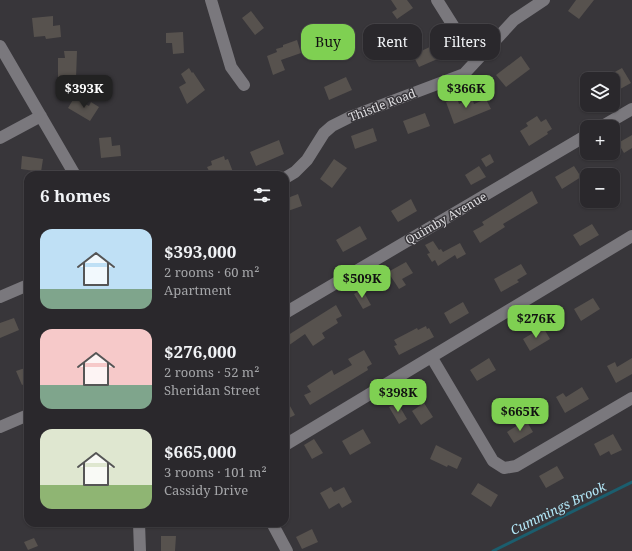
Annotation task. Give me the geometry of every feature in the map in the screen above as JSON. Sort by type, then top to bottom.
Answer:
[{"type":"street","points":[[211,0],[231,67],[244,85]]},
{"type":"street","points":[[437,0],[452,24]]},
{"type":"street","name":"Thistle Road","points":[[500,34],[514,20],[544,0]]},
{"type":"street","points":[[0,46],[73,171]]},
{"type":"street","name":"Thistle Road","points":[[289,176],[295,172],[307,160],[324,133],[332,126],[350,117],[460,76],[470,68],[476,60]]},
{"type":"street","points":[[614,120],[632,110]]},
{"type":"street","points":[[0,138],[41,116]]},
{"type":"street","name":"Quimby Avenue","points":[[289,311],[580,140]]},
{"type":"street","points":[[289,443],[432,358],[632,236]]},
{"type":"street","points":[[0,297],[24,288]]},
{"type":"street","points":[[432,358],[491,459],[498,466],[504,468],[516,466],[632,398]]},
{"type":"street","points":[[0,427],[24,417]]},
{"type":"street","points":[[139,527],[140,551]]},
{"type":"street","points":[[274,527],[284,550]]},
{"type":"building","points":[[391,0],[407,0],[413,8],[397,19],[392,12],[397,9]]},
{"type":"building","points":[[576,0],[594,0],[579,19],[568,11]]},
{"type":"building","points":[[251,11],[264,28],[255,35],[242,18]]},
{"type":"building","points":[[53,16],[53,26],[60,25],[61,37],[46,39],[45,36],[34,37],[32,18]]},
{"type":"building","points":[[183,32],[184,53],[173,54],[172,43],[166,43],[166,33]]},
{"type":"building","points":[[297,40],[301,53],[281,60],[285,70],[273,75],[267,56],[277,52],[276,49],[283,47],[283,45]]},
{"type":"building","points":[[430,47],[430,60],[435,60],[419,67],[416,60],[422,60],[422,51]]},
{"type":"building","points":[[64,51],[77,51],[76,78],[58,78],[58,58],[65,58]]},
{"type":"building","points":[[521,56],[530,69],[506,87],[496,75]]},
{"type":"building","points":[[189,68],[205,90],[187,104],[179,87],[186,83],[181,74]]},
{"type":"building","points":[[622,68],[631,83],[620,89],[620,72],[615,72]]},
{"type":"building","points":[[346,77],[352,90],[329,100],[324,87]]},
{"type":"building","points":[[74,98],[89,106],[91,102],[99,107],[90,121],[68,108]]},
{"type":"building","points":[[457,98],[459,104],[472,98],[474,104],[486,99],[491,109],[454,124],[446,102]]},
{"type":"building","points":[[425,113],[430,126],[408,134],[403,121]]},
{"type":"building","points":[[537,116],[541,122],[546,119],[552,129],[547,132],[548,134],[529,146],[520,131],[528,126],[526,123]]},
{"type":"building","points":[[373,128],[377,141],[355,149],[351,136]]},
{"type":"building","points":[[632,135],[632,148],[624,153],[620,146],[620,142]]},
{"type":"building","points":[[111,137],[112,146],[120,145],[121,156],[101,158],[99,138]]},
{"type":"building","points":[[279,140],[284,154],[256,166],[250,152]]},
{"type":"building","points":[[490,154],[494,162],[486,167],[481,159]]},
{"type":"building","points":[[22,156],[43,159],[41,171],[21,169]]},
{"type":"building","points":[[224,156],[225,160],[228,159],[233,171],[209,171],[207,167],[212,165],[211,161]]},
{"type":"building","points":[[334,159],[347,168],[332,188],[320,179]]},
{"type":"building","points":[[479,166],[486,177],[471,185],[465,175]]},
{"type":"building","points":[[574,166],[580,175],[580,178],[562,189],[555,177]]},
{"type":"building","points":[[532,191],[538,203],[503,224],[505,227],[480,243],[473,231],[484,225],[482,222]]},
{"type":"building","points":[[298,194],[302,206],[289,211],[289,197]]},
{"type":"building","points":[[411,199],[417,211],[398,222],[391,211]]},
{"type":"building","points":[[592,224],[599,235],[580,246],[573,235]]},
{"type":"building","points":[[360,226],[367,239],[343,252],[336,240]]},
{"type":"building","points":[[433,241],[439,250],[441,249],[443,252],[460,243],[466,254],[457,259],[455,255],[438,266],[435,260],[432,262],[427,254],[430,253],[425,245]]},
{"type":"building","points":[[406,262],[413,273],[402,279],[406,285],[399,289],[388,272]]},
{"type":"building","points":[[521,264],[527,274],[517,280],[519,282],[501,292],[494,279]]},
{"type":"building","points":[[362,289],[371,305],[363,309],[354,294]]},
{"type":"building","points":[[593,298],[600,309],[581,321],[574,309]]},
{"type":"building","points":[[463,302],[469,313],[450,324],[444,313]]},
{"type":"building","points":[[336,305],[342,316],[336,319],[338,323],[322,333],[325,338],[313,346],[305,334],[289,345],[289,334]]},
{"type":"building","points":[[14,318],[19,330],[0,338],[0,323]]},
{"type":"building","points":[[426,326],[427,329],[429,328],[434,337],[399,355],[394,346],[397,345],[394,340],[417,328],[418,330]]},
{"type":"building","points":[[543,327],[550,339],[530,351],[523,339]]},
{"type":"building","points":[[364,350],[372,364],[367,367],[368,370],[310,405],[304,395],[311,392],[307,386],[332,370],[334,375],[352,365],[348,359]]},
{"type":"building","points":[[489,358],[496,370],[477,381],[470,370]]},
{"type":"building","points":[[632,358],[632,374],[616,383],[607,366],[615,362],[617,367]]},
{"type":"building","points":[[24,368],[24,384],[22,385],[16,371]]},
{"type":"building","points":[[582,387],[589,399],[565,413],[556,397],[563,393],[566,397]]},
{"type":"building","points":[[397,402],[407,419],[399,424],[389,407]]},
{"type":"building","points":[[424,403],[433,417],[421,425],[412,411]]},
{"type":"building","points":[[289,404],[295,415],[289,418]]},
{"type":"building","points":[[526,420],[533,432],[514,443],[507,432]]},
{"type":"building","points":[[363,429],[371,443],[350,455],[342,441]]},
{"type":"building","points":[[613,434],[622,450],[611,455],[609,451],[600,456],[594,444]]},
{"type":"building","points":[[314,439],[323,453],[312,459],[304,445]]},
{"type":"building","points":[[436,445],[462,458],[457,469],[448,465],[447,467],[430,459]]},
{"type":"building","points":[[557,466],[564,478],[546,488],[539,476]]},
{"type":"building","points":[[478,483],[498,495],[491,507],[471,494]]},
{"type":"building","points":[[331,487],[334,492],[344,487],[352,502],[342,508],[339,503],[329,509],[320,493]]},
{"type":"building","points":[[312,529],[318,542],[302,549],[296,537]]},
{"type":"building","points":[[161,536],[176,536],[175,551],[161,551]]},
{"type":"building","points":[[34,538],[38,546],[28,550],[24,542]]},
{"type":"waterway","name":"Cummings Brook","points":[[493,551],[632,482]]}]
